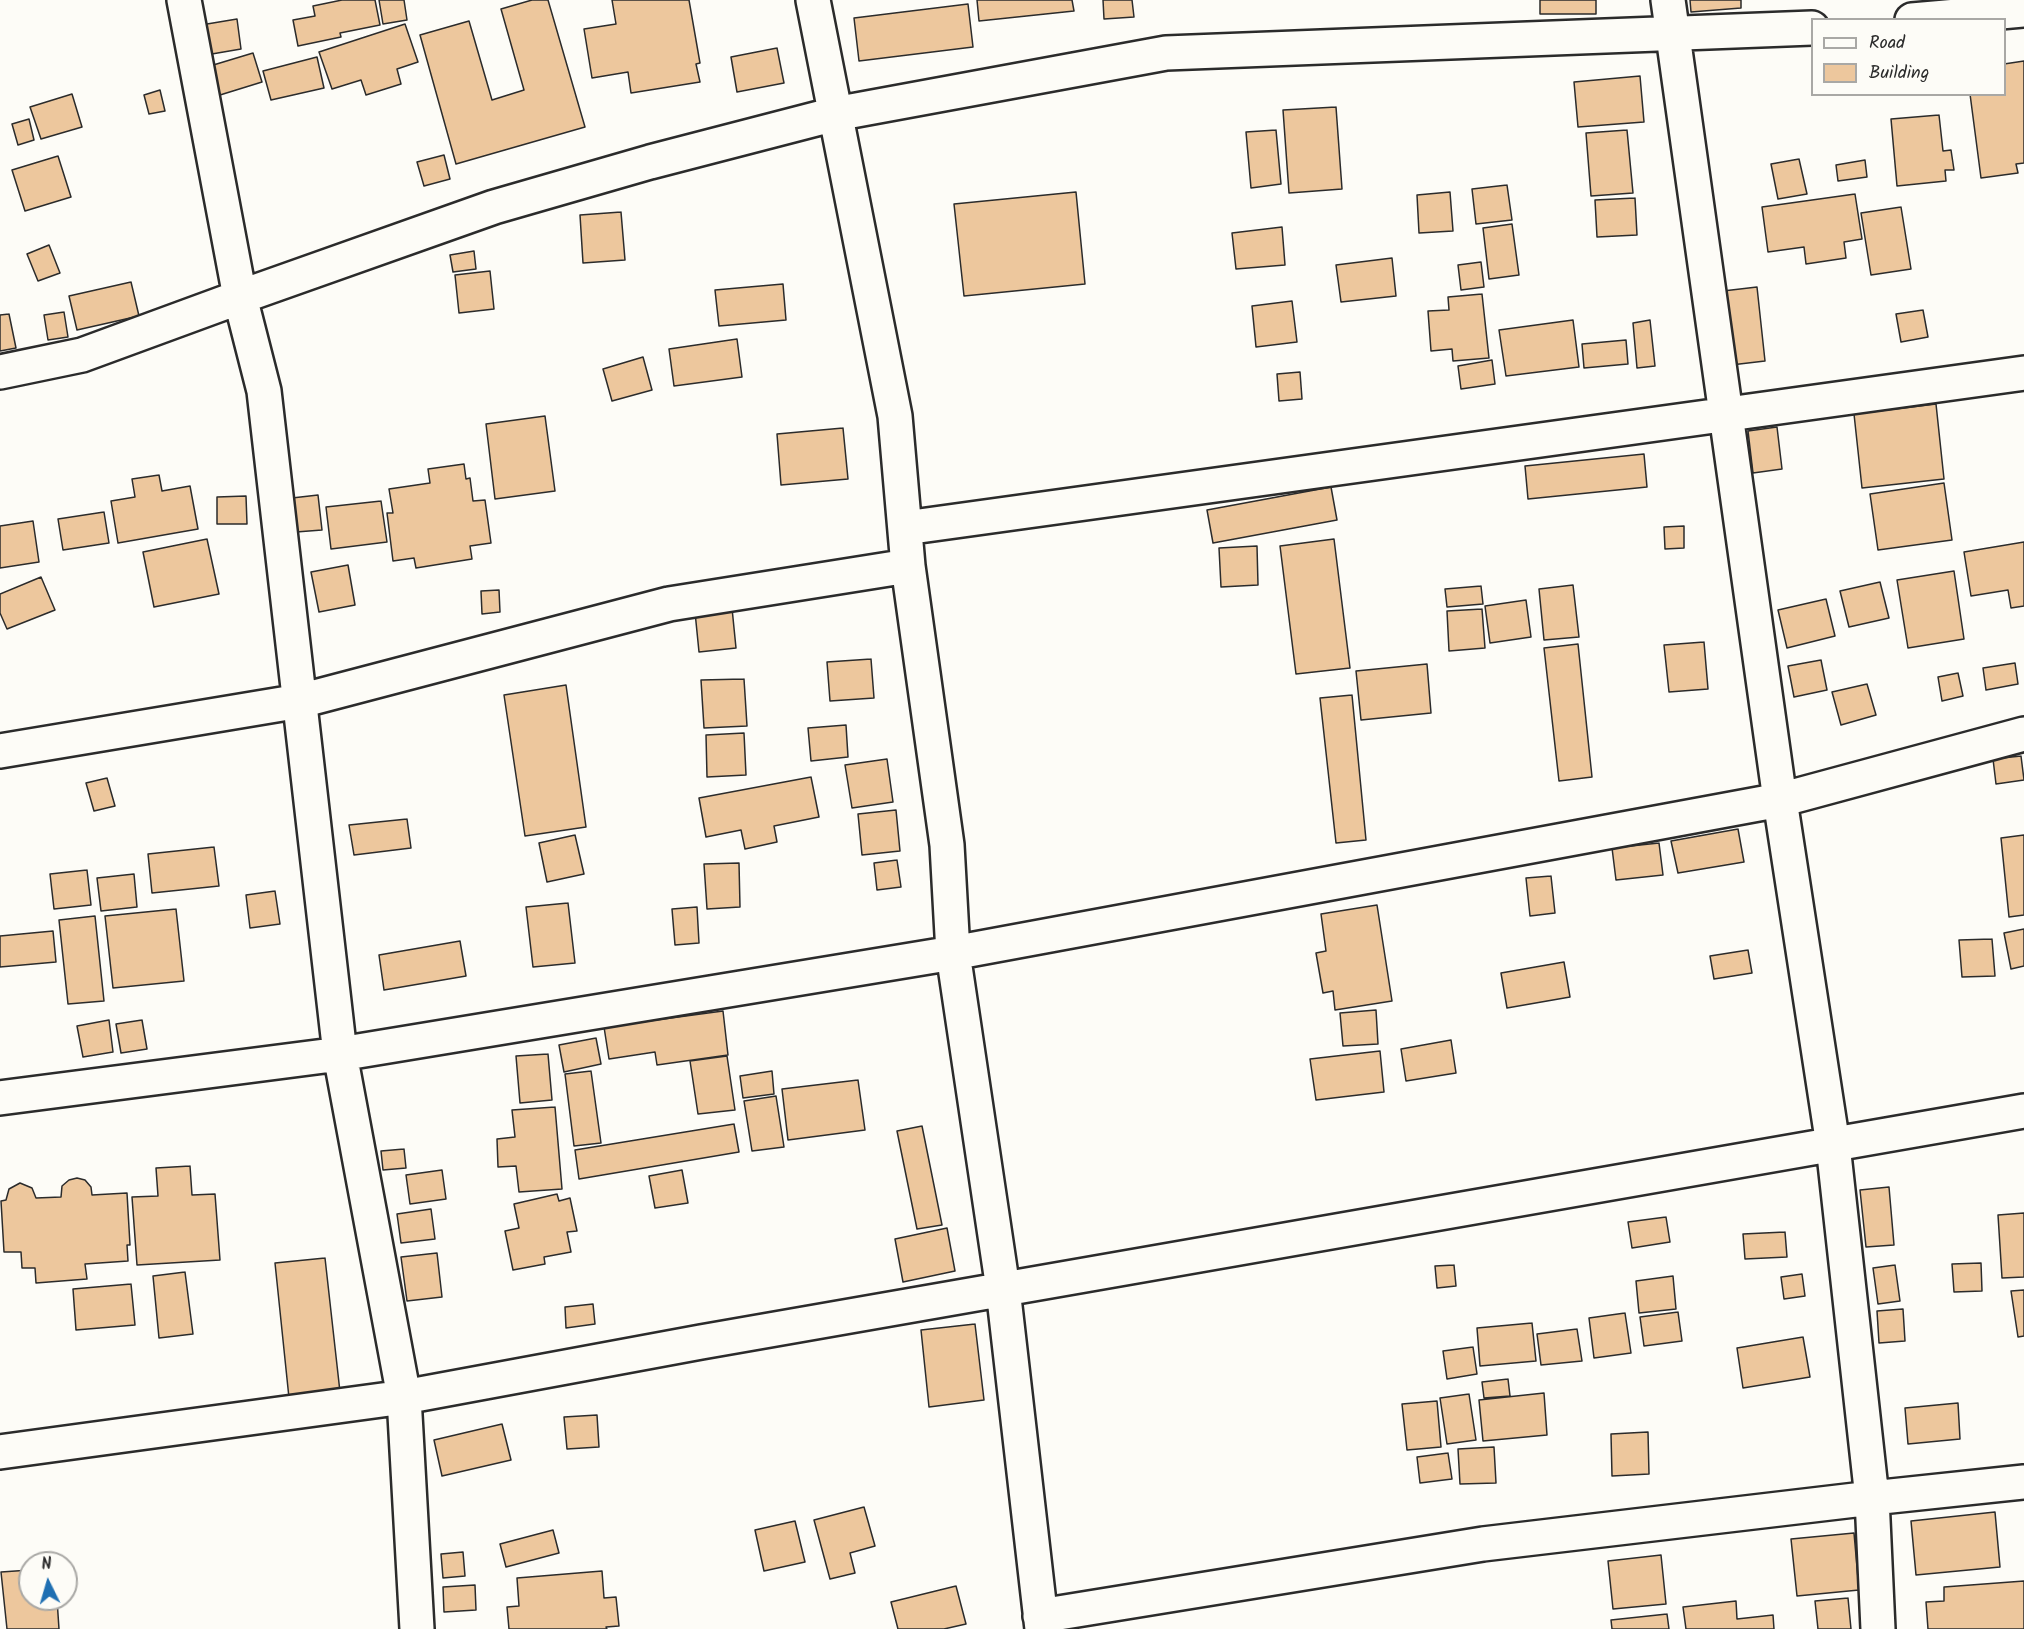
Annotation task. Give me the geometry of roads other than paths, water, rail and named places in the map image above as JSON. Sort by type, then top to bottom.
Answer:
[{"type":"street","points":[[184,0],[240,297],[264,391],[340,1054],[404,1397],[417,1629]]},
{"type":"street","points":[[813,0],[895,416],[908,566],[947,845],[953,953],[1003,1289],[1041,1623],[1483,1544],[2024,1482]]},
{"type":"street","points":[[1668,0],[1780,800],[1833,1145],[1872,1498],[1878,1629]]},
{"type":"street","points":[[1934,18],[2024,10]]},
{"type":"street","points":[[0,372],[82,355],[494,207],[650,162],[836,114],[1166,53],[1811,28]]},
{"type":"street","points":[[905,528],[2024,373]]},
{"type":"street","points":[[0,751],[300,701],[669,604],[908,566]]},
{"type":"street","points":[[0,1098],[340,1054],[953,953],[1780,800],[2024,734]]},
{"type":"street","points":[[0,1452],[404,1397],[1003,1289],[2024,1111]]}]
